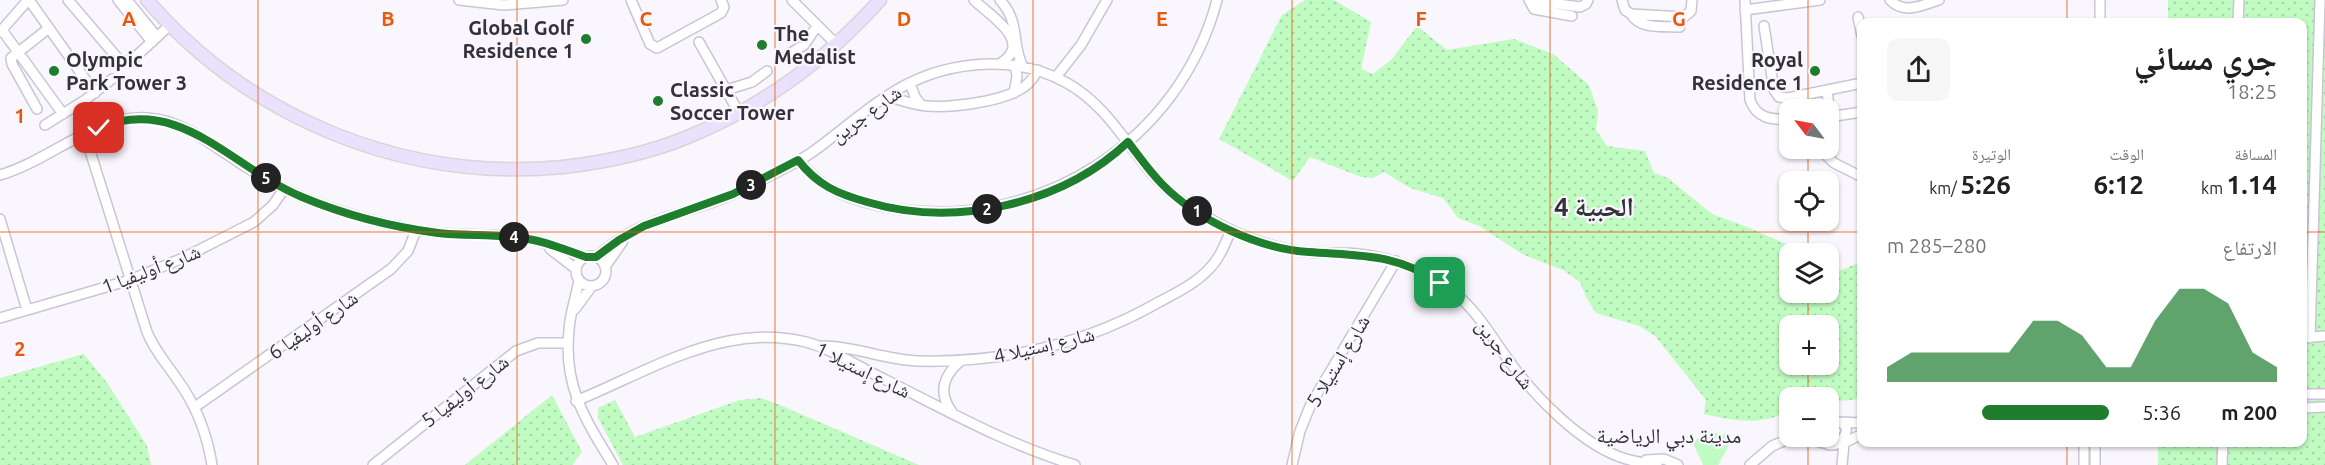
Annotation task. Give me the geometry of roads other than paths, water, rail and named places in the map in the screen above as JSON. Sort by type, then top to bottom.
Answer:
[{"type":"main road","points":[[147,0],[170,25],[229,76],[291,115],[358,144],[428,162],[509,170],[602,162],[689,137],[739,113],[791,80],[836,44],[879,1]]},
{"type":"street","points":[[63,114],[1,31],[29,0],[96,93]]},
{"type":"street","points":[[68,0],[121,62],[129,62],[170,25]]},
{"type":"street","points":[[118,0],[154,40]]},
{"type":"street","points":[[127,0],[154,40]]},
{"type":"street","points":[[459,0],[504,5],[563,0]]},
{"type":"street","points":[[631,0],[650,44],[657,48],[721,13],[724,7],[721,0]]},
{"type":"street","points":[[792,0],[836,44]]},
{"type":"street","points":[[974,0],[1010,34],[1012,48],[1001,63]]},
{"type":"street","points":[[984,10],[990,8],[998,0],[1008,11],[1015,26],[1019,66],[1014,93]]},
{"type":"street","points":[[1056,77],[1081,45],[1107,0]]},
{"type":"street","points":[[798,160],[813,177],[830,190],[863,201],[910,211],[970,211],[1020,202],[1067,183],[1100,164],[1128,142],[1157,113],[1178,84],[1198,48],[1217,0]]},
{"type":"street","points":[[1572,16],[1534,9],[1529,0],[1580,7],[1588,0]]},
{"type":"street","points":[[1622,0],[1625,10],[1642,24],[1680,27]]},
{"type":"street","points":[[1631,14],[1684,17],[1691,11],[1692,0]]},
{"type":"street","points":[[1779,119],[1763,117],[1753,107],[1749,93],[1745,5],[1820,0]]},
{"type":"street","points":[[1890,0],[1899,7],[1910,9],[1940,0]]},
{"type":"street","points":[[2100,0],[2100,18]]},
{"type":"street","points":[[2238,18],[2239,0]]},
{"type":"street","points":[[2307,320],[2320,0]]},
{"type":"street","points":[[789,54],[804,45],[817,26]]},
{"type":"street","points":[[1764,26],[1773,90],[1776,94],[1784,98],[1857,84]]},
{"type":"street","points":[[37,110],[11,61],[12,55],[49,28]]},
{"type":"street","points":[[699,42],[739,113]]},
{"type":"street","name":"شارع جرين","points":[[591,257],[652,222],[733,194],[798,160],[832,138],[887,96],[910,83],[959,67],[1001,63],[1019,66],[1056,77],[1083,93],[1099,106],[1149,170],[1173,194],[1200,213],[1231,230],[1282,248],[1307,252],[1359,254],[1396,261],[1425,273],[1466,302],[1529,387],[1551,410],[1593,443],[1630,462],[1657,465]]},
{"type":"street","points":[[726,90],[752,81],[767,70]]},
{"type":"street","points":[[887,96],[921,105],[955,105],[1014,93],[1028,84],[1038,70]]},
{"type":"street","points":[[45,125],[96,93],[112,79]]},
{"type":"street","points":[[910,83],[921,105]]},
{"type":"street","points":[[1827,90],[1828,99]]},
{"type":"street","points":[[1839,115],[1857,113]]},
{"type":"street","points":[[0,175],[37,160],[113,122],[146,118],[164,121],[196,134],[284,189],[363,218],[416,230],[519,237],[591,257],[605,267],[605,277],[597,285],[582,284],[579,280]]},
{"type":"street","points":[[85,135],[150,340],[195,407],[205,433],[212,465]]},
{"type":"street","points":[[1830,159],[1857,174]]},
{"type":"street","name":"شارع أوليفيا 1","points":[[0,318],[130,280],[183,258],[247,226],[267,212],[284,189]]},
{"type":"street","points":[[2314,191],[2325,192]]},
{"type":"street","points":[[0,219],[27,310]]},
{"type":"street","name":"شارع أوليفيا 6","points":[[195,407],[391,269],[408,250],[416,230]]},
{"type":"street","name":"شارع إستيلا 4","points":[[817,346],[840,347],[901,360],[962,360],[1011,356],[1064,344],[1132,318],[1201,277],[1216,260],[1231,230]]},
{"type":"street","name":"شارع جرين","points":[[605,267],[629,234]]},
{"type":"street","points":[[538,242],[576,269],[579,280],[567,343],[570,382],[576,401],[613,465]]},
{"type":"street","points":[[576,269],[581,260],[591,257]]},
{"type":"street","name":"شارع إستيلا 5","points":[[1292,465],[1299,431],[1311,404],[1396,261]]},
{"type":"street","points":[[570,320],[592,286]]},
{"type":"street","points":[[2307,338],[2325,336]]},
{"type":"street","name":"شارع إستيلا 1","points":[[576,401],[681,356],[729,341],[777,338],[817,346],[954,414],[1041,454],[1075,465]]},
{"type":"street","name":"شارع أوليفيا 5","points":[[373,465],[516,351],[538,344],[567,343]]},
{"type":"street","points":[[954,414],[944,398],[944,384],[950,370],[962,360]]},
{"type":"street","points":[[2307,394],[2325,394]]},
{"type":"street","points":[[2307,408],[2325,407]]},
{"type":"street","points":[[1839,423],[1857,423]]},
{"type":"street","points":[[1839,427],[1846,431],[1841,465]]},
{"type":"street","points":[[1836,447],[1838,448],[1857,436]]},
{"type":"street","points":[[1750,465],[1779,444]]},
{"type":"street","points":[[1827,447],[1841,465]]},
{"type":"street","points":[[2084,447],[2084,465]]},
{"type":"street","points":[[2095,447],[2095,465]]},
{"type":"street","points":[[2222,465],[2223,447]]},
{"type":"street","points":[[1630,462],[1664,459],[1678,465]]},
{"type":"place","name":"Global Golf Residence 1","points":[[586,39]]},
{"type":"place","name":"The Medalist","points":[[762,45]]},
{"type":"place","name":"Olympic Park Tower 3","points":[[54,71]]},
{"type":"place","name":"Royal Residence 1","points":[[1815,71]]},
{"type":"place","name":"Classic Soccer Tower","points":[[658,101]]},
{"type":"district","name":"الحبية 4","points":[[1594,207]]},
{"type":"district","name":"مدينة دبي الرياضية","points":[[1669,436]]}]
